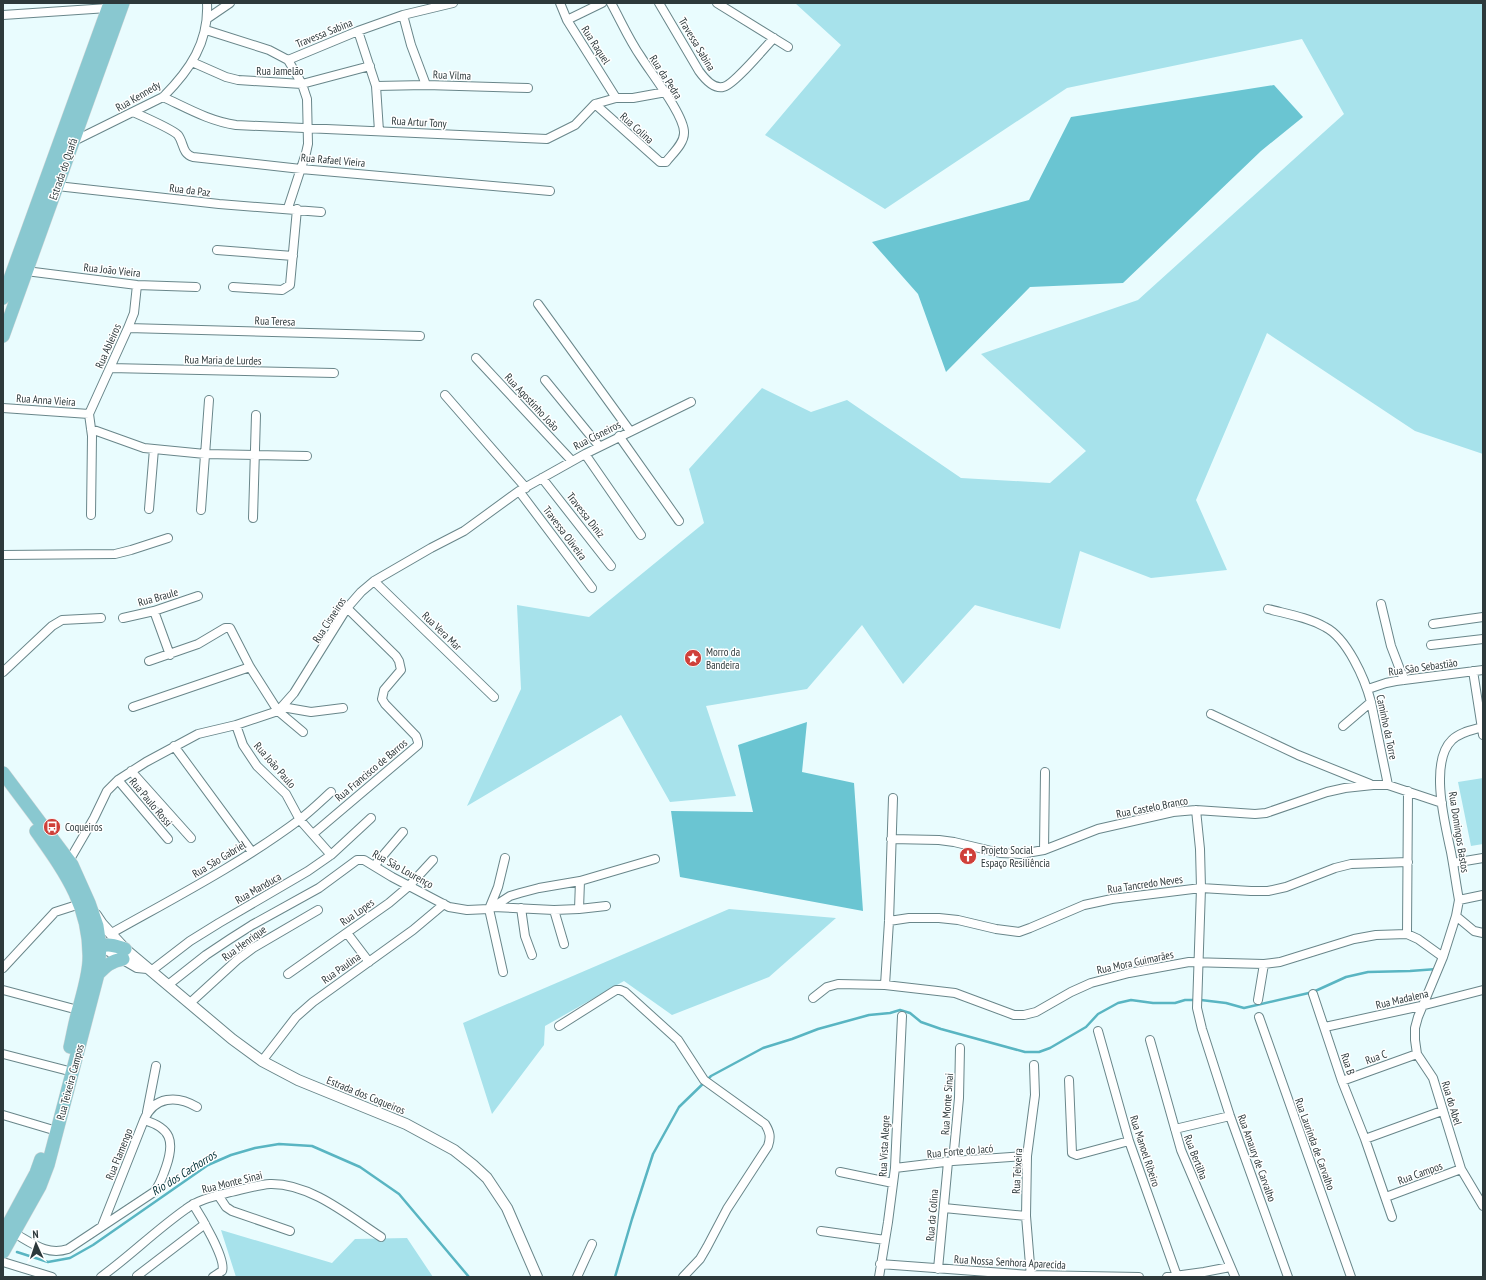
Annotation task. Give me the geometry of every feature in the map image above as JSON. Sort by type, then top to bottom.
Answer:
[{"type":"main road","name":"Estrada do Quafá","points":[[3,336],[123,3]]},
{"type":"main road","name":"Estrada do Quafá","points":[[3,298],[109,5]]},
{"type":"main road","points":[[3,772],[69,861],[85,904],[83,913],[87,934],[89,960]]},
{"type":"main road","points":[[3,785],[65,872],[85,904]]},
{"type":"main road","name":"Rua Teixeira Campos","points":[[8,1229],[40,1186],[48,1165],[98,974],[100,946],[97,926],[85,904]]},
{"type":"main road","points":[[89,960],[100,946],[114,946],[124,954],[107,965],[98,974]]},
{"type":"main road","name":"Rua Teixeira Campos","points":[[4,1250],[8,1229],[36,1173],[43,1154],[65,1070],[89,960]]},
{"type":"street","name":"Rua Kennedy","points":[[72,142],[163,96],[175,85],[192,62],[206,30],[208,18],[207,3]]},
{"type":"street","points":[[208,18],[230,3]]},
{"type":"street","name":"Travessa Sabina","points":[[206,30],[258,46],[288,60],[358,31],[403,15],[453,3]]},
{"type":"street","name":"Rua Raquel","points":[[560,3],[567,20],[616,98]]},
{"type":"street","points":[[567,20],[602,3]]},
{"type":"street","name":"Rua da Pedra","points":[[611,3],[633,45],[666,92],[682,124],[684,132],[683,138],[666,162]]},
{"type":"street","name":"Travessa Sabina","points":[[659,3],[698,71],[705,79],[717,87],[723,88],[734,81],[774,38]]},
{"type":"street","points":[[717,3],[788,47]]},
{"type":"street","points":[[3,15],[109,5]]},
{"type":"street","points":[[403,15],[412,51],[426,85]]},
{"type":"street","points":[[358,31],[376,86],[379,131]]},
{"type":"street","points":[[288,60],[302,84],[307,100],[308,127],[307,149],[288,208]]},
{"type":"street","name":"Rua Jamelão","points":[[192,62],[226,77],[238,80],[302,84],[370,66]]},
{"type":"street","name":"Rua Vilma","points":[[376,86],[426,85],[528,88]]},
{"type":"street","points":[[595,104],[616,98],[633,98],[666,92]]},
{"type":"street","name":"Rua Artur Tony","points":[[163,96],[209,118],[236,125],[308,127],[547,139],[575,125],[595,104]]},
{"type":"street","name":"Rua Colina","points":[[595,104],[660,162],[666,162]]},
{"type":"street","name":"Rua Rafael Vieira","points":[[133,112],[175,133],[180,139],[184,151],[189,156],[301,169],[550,191]]},
{"type":"street","name":"Rua da Paz","points":[[58,186],[219,204],[288,208],[321,212]]},
{"type":"street","points":[[233,287],[282,290],[290,285],[297,210]]},
{"type":"street","points":[[217,250],[292,256]]},
{"type":"street","name":"Rua João Vieira","points":[[26,271],[137,285],[196,287]]},
{"type":"street","name":"Rua Ableiros","points":[[88,414],[134,313],[137,285]]},
{"type":"street","points":[[538,304],[630,430]]},
{"type":"street","name":"Rua Teresa","points":[[128,328],[420,336]]},
{"type":"street","name":"Rua Agostinho João","points":[[476,358],[572,461]]},
{"type":"street","name":"Rua Maria de Lurdes","points":[[110,368],[334,373]]},
{"type":"street","points":[[545,380],[599,446]]},
{"type":"street","name":"Travessa Oliveira","points":[[446,394],[523,490],[592,588]]},
{"type":"street","points":[[201,510],[209,400]]},
{"type":"street","name":"Rua Cisneiros","points":[[280,709],[294,693],[310,669],[347,608],[361,592],[374,581],[464,531],[523,490],[584,454],[630,430],[692,402]]},
{"type":"street","name":"Rua Anna Vieira","points":[[3,408],[88,414]]},
{"type":"street","points":[[88,414],[91,429],[90,515]]},
{"type":"street","points":[[253,518],[256,415]]},
{"type":"street","points":[[91,429],[144,448],[205,454],[307,456]]},
{"type":"street","points":[[619,436],[679,522]]},
{"type":"street","points":[[149,509],[154,449]]},
{"type":"street","points":[[584,454],[641,535]]},
{"type":"street","name":"Travessa Diniz","points":[[542,478],[611,566]]},
{"type":"street","points":[[3,555],[115,554],[168,538]]},
{"type":"street","name":"Rua Vera Mar","points":[[374,581],[494,697]]},
{"type":"street","name":"Rua Braule","points":[[124,618],[154,611],[198,596]]},
{"type":"street","points":[[1380,604],[1391,646],[1404,680]]},
{"type":"street","name":"Rua Francisco de Barros","points":[[313,834],[418,745],[416,736],[382,699],[384,690],[399,674],[399,661],[396,656],[347,608]]},
{"type":"street","name":"Caminho da Torre","points":[[1268,609],[1311,620],[1326,627],[1339,639],[1354,661],[1368,689],[1388,786]]},
{"type":"street","points":[[154,611],[170,655]]},
{"type":"street","points":[[1433,624],[1483,617]]},
{"type":"street","points":[[3,672],[52,626],[62,620],[101,618]]},
{"type":"street","points":[[149,661],[170,655],[198,644],[225,628],[228,628],[232,630],[250,667],[280,709],[303,732]]},
{"type":"street","points":[[1431,645],[1483,639]]},
{"type":"street","points":[[133,707],[250,667]]},
{"type":"street","name":"Rua São Sebastião","points":[[1368,689],[1386,682],[1483,670]]},
{"type":"street","points":[[1472,671],[1483,730]]},
{"type":"street","points":[[1343,726],[1371,702]]},
{"type":"street","points":[[69,861],[94,818],[107,791],[118,780],[131,771],[174,746],[207,731],[236,725],[280,709],[311,712],[343,708]]},
{"type":"street","points":[[1211,714],[1298,756],[1373,785]]},
{"type":"street","name":"Rua João Paulo","points":[[236,725],[243,745],[257,766],[286,794],[300,820],[331,855]]},
{"type":"street","name":"Rua Domingos Bastos","points":[[1456,916],[1459,900],[1442,803],[1440,778],[1441,765],[1446,750],[1451,741],[1457,735],[1483,730]]},
{"type":"street","points":[[174,746],[252,852]]},
{"type":"street","points":[[131,771],[191,838]]},
{"type":"street","points":[[1044,850],[1046,772]]},
{"type":"street","name":"Rua Paulo Rossi","points":[[118,780],[168,839]]},
{"type":"street","name":"Rua Castelo Branco","points":[[891,839],[939,840],[1010,854],[1028,854],[1044,850],[1098,829],[1173,812],[1196,810],[1254,814],[1266,813],[1327,792],[1345,788],[1373,785],[1388,786],[1408,791],[1442,803]]},
{"type":"street","points":[[1408,791],[1407,934],[1418,939],[1442,957]]},
{"type":"street","name":"Rua São Gabriel","points":[[110,934],[216,875],[252,852],[300,820],[331,792]]},
{"type":"street","points":[[885,985],[889,921],[893,798]]},
{"type":"street","name":"Rua Amaury de Carvalho","points":[[1196,810],[1200,849],[1201,888],[1196,995],[1197,1008],[1230,1116],[1288,1277]]},
{"type":"street","name":"Rua Manduca","points":[[149,970],[190,941],[308,871],[331,855],[371,818]]},
{"type":"street","points":[[374,866],[403,832]]},
{"type":"street","points":[[503,972],[491,908],[505,858]]},
{"type":"street","points":[[1453,863],[1483,858]]},
{"type":"street","points":[[491,908],[510,896],[520,893],[580,881],[655,859]]},
{"type":"street","name":"Rua São Lourenço","points":[[168,985],[206,955],[230,939],[252,925],[319,888],[357,860],[364,860],[449,907],[467,910],[491,908],[554,910],[606,906]]},
{"type":"street","name":"Rua Lopes","points":[[288,974],[389,903],[409,886],[433,860]]},
{"type":"street","name":"Rua Tancredo Neves","points":[[889,921],[910,918],[939,918],[958,920],[996,929],[1019,932],[1084,905],[1112,899],[1201,888],[1268,891],[1286,887],[1335,868],[1351,864],[1408,862]]},
{"type":"street","points":[[579,909],[580,881]]},
{"type":"street","points":[[1459,900],[1483,895]]},
{"type":"street","points":[[3,968],[55,912],[85,904]]},
{"type":"street","name":"Estrada dos Coqueiros","points":[[85,904],[110,934],[124,954],[141,961],[149,970],[232,1039],[262,1061],[298,1080],[406,1124],[454,1150],[487,1178],[500,1195],[508,1208],[537,1277]]},
{"type":"street","name":"Rua Paulina","points":[[262,1061],[296,1017],[313,1002],[422,923],[444,904]]},
{"type":"street","points":[[522,908],[525,936],[532,955]]},
{"type":"street","name":"Rua Henrique","points":[[190,1003],[237,960],[253,948],[318,910]]},
{"type":"street","points":[[554,910],[564,944]]},
{"type":"street","points":[[1456,916],[1474,931],[1483,933]]},
{"type":"street","name":"Rua do Abel","points":[[1456,916],[1439,966],[1421,1006],[1415,1028],[1415,1040],[1417,1054],[1433,1078],[1461,1169],[1483,1206]]},
{"type":"street","points":[[347,932],[368,962]]},
{"type":"street","points":[[87,934],[92,941],[100,946]]},
{"type":"street","name":"Rua Mora Guimarães","points":[[813,998],[827,987],[838,984],[885,985],[955,994],[1014,1014],[1024,1014],[1036,1012],[1072,992],[1104,979],[1163,966],[1189,962],[1264,964],[1297,957],[1354,939],[1376,935],[1407,934]]},
{"type":"street","points":[[1258,1000],[1264,964]]},
{"type":"street","points":[[3,990],[78,1010]]},
{"type":"street","points":[[559,1026],[616,990],[625,992],[678,1040],[704,1080],[765,1124],[769,1130],[770,1140],[760,1158],[727,1210],[700,1259],[683,1277]]},
{"type":"street","name":"Rua Madalena","points":[[1325,1027],[1421,1006],[1483,990]]},
{"type":"street","name":"Rua B","points":[[1313,994],[1342,1081],[1365,1139],[1392,1217]]},
{"type":"street","name":"Rua Vista Alegre","points":[[878,1277],[893,1183],[902,1016]]},
{"type":"street","name":"Rua Laurinda de Carvalho","points":[[1258,1018],[1351,1277]]},
{"type":"street","name":"Rua Manoel Ribeiro","points":[[1098,1031],[1129,1141],[1177,1276]]},
{"type":"street","name":"Rua Bertilha","points":[[1150,1040],[1186,1163],[1235,1277]]},
{"type":"street","name":"Rua Monte Sinai","points":[[950,1162],[959,1098],[960,1048]]},
{"type":"street","points":[[3,1054],[65,1070]]},
{"type":"street","name":"Rua C","points":[[1342,1081],[1417,1054]]},
{"type":"street","name":"Rua Teixeira","points":[[1030,1276],[1026,1216],[1027,1156],[1035,1095],[1034,1065]]},
{"type":"street","points":[[146,1117],[156,1066]]},
{"type":"street","points":[[1069,1080],[1073,1154],[1077,1155],[1129,1141]]},
{"type":"street","points":[[146,1117],[158,1103],[165,1100],[184,1101],[197,1107]]},
{"type":"street","points":[[1365,1139],[1442,1111]]},
{"type":"street","points":[[3,1115],[50,1129]]},
{"type":"street","points":[[1175,1129],[1230,1116]]},
{"type":"street","name":"Rua Flamengo","points":[[8,1229],[46,1250],[53,1252],[61,1251],[68,1249],[154,1192],[161,1179],[170,1154],[170,1139],[167,1132],[146,1117],[102,1226]]},
{"type":"street","name":"Rua Forte do Jacó","points":[[894,1168],[1027,1156]]},
{"type":"street","name":"Rua da Colina","points":[[938,1269],[950,1162]]},
{"type":"street","name":"Rua Campos","points":[[1386,1197],[1461,1169]]},
{"type":"street","points":[[840,1172],[893,1183]]},
{"type":"street","name":"Rua Monte Sinai","points":[[101,1277],[193,1204],[256,1186],[271,1184],[302,1190],[320,1198],[380,1237]]},
{"type":"street","points":[[218,1196],[226,1207],[232,1211],[290,1231]]},
{"type":"street","points":[[193,1204],[215,1243],[224,1266],[222,1271],[214,1277]]},
{"type":"street","points":[[944,1208],[1026,1216]]},
{"type":"street","points":[[137,1276],[205,1224]]},
{"type":"street","points":[[821,1231],[885,1240]]},
{"type":"street","points":[[577,1277],[592,1244]]},
{"type":"street","points":[[3,1262],[52,1277]]},
{"type":"street","name":"Rua Nossa Senhora Aparecida","points":[[880,1264],[1030,1276],[1140,1277]]},
{"type":"street","points":[[1167,1277],[1230,1267]]},
{"type":"shaded area","points":[[795,3],[1483,3],[1483,454],[1415,431],[1267,333],[1196,500],[1227,570],[1151,578],[1080,551],[1060,629],[975,605],[903,684],[862,625],[807,689],[706,706],[736,796],[670,802],[621,715],[467,806],[521,689],[517,605],[589,617],[704,523],[689,469],[762,388],[811,412],[847,400],[961,478],[1050,483],[1086,451],[981,354],[1138,300],[1344,114],[1302,39],[1067,88],[885,209],[765,135],[841,45]]},
{"type":"shaded area","points":[[1274,85],[1303,117],[1261,151],[1123,283],[1030,287],[946,372],[918,294],[872,242],[1029,200],[1071,117]]},
{"type":"shaded area","points":[[807,722],[802,772],[854,783],[863,911],[680,877],[671,811],[753,812],[738,745]]},
{"type":"shaded area","points":[[1483,778],[1483,844],[1471,846],[1458,782]]},
{"type":"shaded area","points":[[729,909],[836,918],[769,977],[672,1015],[624,981],[545,1026],[544,1045],[492,1114],[463,1023]]},
{"type":"shaded area","points":[[221,1230],[332,1263],[355,1239],[407,1238],[433,1277],[236,1277]]},
{"type":"waterway","points":[[615,1277],[653,1154],[679,1107],[711,1076],[763,1048],[818,1029],[869,1015],[890,1013],[900,1010],[910,1013],[921,1022],[941,1029],[1025,1052],[1039,1052],[1050,1048],[1086,1027],[1098,1014],[1118,1003],[1131,1000],[1153,1003],[1175,1003],[1185,1000],[1201,1000],[1226,1003],[1244,1008],[1313,992],[1346,977],[1368,972],[1437,969]]},
{"type":"waterway","name":"Rio dos Cachorros","points":[[17,1252],[48,1262],[70,1258],[93,1245],[208,1165],[231,1155],[255,1148],[279,1144],[312,1146],[360,1167],[399,1194],[469,1277]]},
{"type":"place","name":"Morro da Bandeira","points":[[693,658]]},
{"type":"place","name":"Coqueiros","points":[[52,827]]},
{"type":"place","name":"Projeto Social Espaço Resiliência","points":[[968,856]]}]
